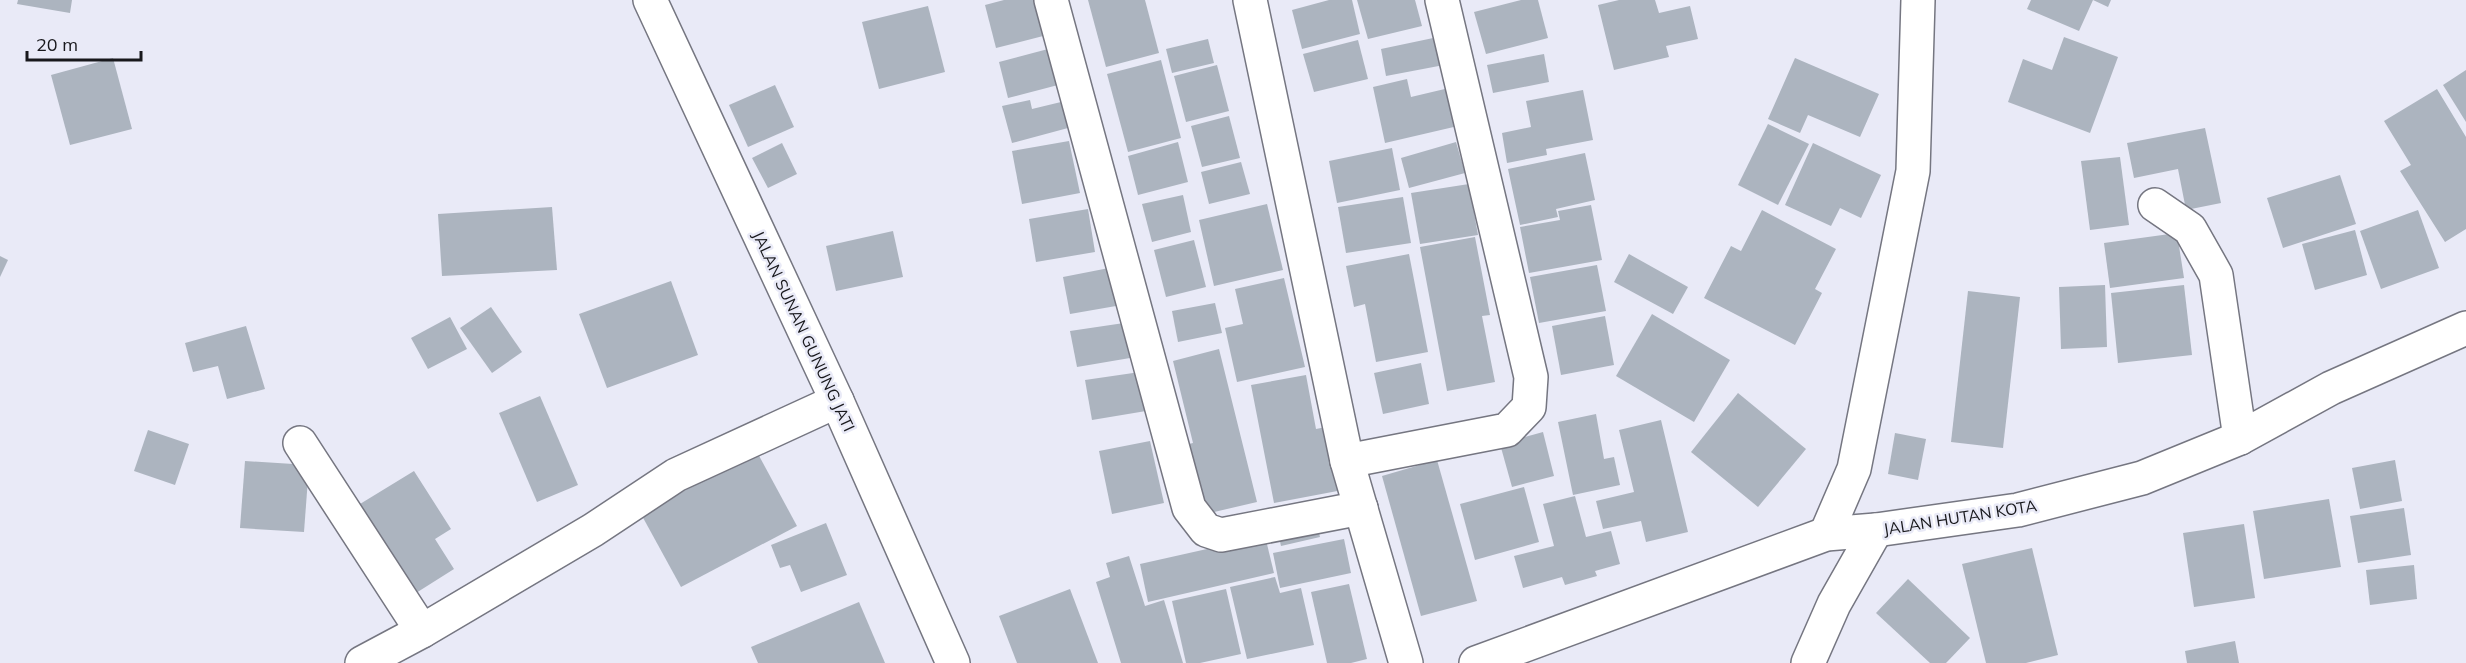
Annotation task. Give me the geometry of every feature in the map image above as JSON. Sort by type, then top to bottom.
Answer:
[{"type":"street","name":"JALAN SUNAN GUNUNG JATI","points":[[650,0],[837,401],[953,663]]},
{"type":"street","points":[[1051,0],[1189,508],[1206,530],[1221,535],[1361,508]]},
{"type":"street","points":[[1250,0],[1347,461],[1406,663]]},
{"type":"street","points":[[1347,461],[1507,430],[1529,407],[1531,377],[1442,0]]},
{"type":"street","points":[[1826,534],[1854,469],[1913,171],[1918,0]]},
{"type":"street","points":[[2155,206],[2190,229],[2216,275],[2240,438]]},
{"type":"street","name":"JALAN HUTAN KOTA","points":[[1476,663],[1826,534],[1876,530],[2018,510],[2142,478],[2240,438],[2331,388],[2466,328]]},
{"type":"street","points":[[362,663],[422,632],[593,530],[676,475],[837,401]]},
{"type":"street","points":[[300,442],[422,632]]},
{"type":"street","points":[[1808,663],[1834,604],[1876,530]]},
{"type":"building","points":[[18,0],[72,0],[70,13],[17,4]]},
{"type":"building","points":[[1004,0],[1038,0],[1047,35],[996,48],[985,5]]},
{"type":"building","points":[[1088,0],[1145,0],[1159,53],[1106,67]]},
{"type":"building","points":[[1329,0],[1352,0],[1360,34],[1302,49],[1292,10]]},
{"type":"building","points":[[1357,0],[1415,0],[1422,26],[1368,39]]},
{"type":"building","points":[[1521,0],[1538,0],[1548,38],[1486,54],[1474,12]]},
{"type":"building","points":[[1619,0],[1655,0],[1659,13],[1690,6],[1698,39],[1666,46],[1669,57],[1614,70],[1598,5]]},
{"type":"building","points":[[2031,0],[2093,0],[2079,31],[2027,9]]},
{"type":"building","points":[[2093,0],[2111,0],[2108,7]]},
{"type":"building","points":[[928,6],[945,72],[879,89],[862,22]]},
{"type":"building","points":[[1438,37],[1444,65],[1386,76],[1381,49]]},
{"type":"building","points":[[2064,37],[2118,57],[2090,133],[2008,102],[2023,59],[2052,70]]},
{"type":"building","points":[[1208,39],[1214,63],[1172,73],[1166,49]]},
{"type":"building","points":[[1358,40],[1368,79],[1314,92],[1303,54]]},
{"type":"building","points":[[1048,49],[1058,85],[1008,98],[999,62]]},
{"type":"building","points":[[1544,54],[1549,82],[1493,93],[1487,65]]},
{"type":"building","points":[[113,58],[132,129],[70,145],[51,75]]},
{"type":"building","points":[[1795,58],[1879,94],[1860,137],[1808,115],[1800,133],[1768,119]]},
{"type":"building","points":[[1161,60],[1181,138],[1128,152],[1107,74]]},
{"type":"building","points":[[1217,65],[1229,111],[1186,122],[1174,76]]},
{"type":"building","points":[[2466,70],[2466,122],[2443,85]]},
{"type":"building","points":[[1407,79],[1411,97],[1449,88],[1458,126],[1385,143],[1373,87]]},
{"type":"building","points":[[775,85],[794,127],[748,147],[729,105]]},
{"type":"building","points":[[2437,89],[2466,137],[2466,229],[2445,242],[2400,171],[2411,165],[2384,121]]},
{"type":"building","points":[[1583,90],[1593,140],[1546,149],[1547,155],[1507,163],[1502,133],[1531,127],[1526,101]]},
{"type":"building","points":[[1030,100],[1032,109],[1061,102],[1068,128],[1012,143],[1002,106]]},
{"type":"building","points":[[1229,116],[1240,158],[1202,167],[1191,126]]},
{"type":"building","points":[[1768,124],[1809,144],[1778,205],[1738,185]]},
{"type":"building","points":[[2205,128],[2221,203],[2186,210],[2178,169],[2134,178],[2127,143]]},
{"type":"building","points":[[1069,141],[1080,193],[1022,204],[1012,151]]},
{"type":"building","points":[[1178,142],[1188,182],[1138,195],[1128,156]]},
{"type":"building","points":[[1456,142],[1465,173],[1409,188],[1401,158]]},
{"type":"building","points":[[782,143],[797,174],[768,188],[752,158]]},
{"type":"building","points":[[1813,143],[1881,175],[1861,218],[1840,208],[1831,226],[1785,205]]},
{"type":"building","points":[[1392,148],[1400,190],[1337,203],[1329,161]]},
{"type":"building","points":[[1585,153],[1595,200],[1556,209],[1558,217],[1520,225],[1508,169]]},
{"type":"building","points":[[2120,157],[2129,225],[2090,230],[2081,161]]},
{"type":"building","points":[[1241,162],[1250,194],[1209,204],[1201,172]]},
{"type":"building","points":[[2340,175],[2356,224],[2283,248],[2267,198]]},
{"type":"building","points":[[1469,184],[1478,235],[1420,244],[1411,193]]},
{"type":"building","points":[[1183,195],[1191,232],[1152,242],[1142,204]]},
{"type":"building","points":[[1403,197],[1411,243],[1346,253],[1338,207]]},
{"type":"building","points":[[1267,204],[1283,270],[1214,286],[1199,220]]},
{"type":"building","points":[[1591,205],[1602,260],[1529,273],[1520,227],[1560,220],[1558,211]]},
{"type":"building","points":[[552,207],[557,270],[442,276],[438,214]]},
{"type":"building","points":[[1088,209],[1095,252],[1036,262],[1029,219]]},
{"type":"building","points":[[1762,210],[1836,249],[1815,289],[1822,293],[1795,345],[1704,298],[1731,246],[1741,251]]},
{"type":"building","points":[[2418,210],[2439,268],[2381,289],[2360,231]]},
{"type":"building","points":[[2355,230],[2367,275],[2315,290],[2302,244]]},
{"type":"building","points":[[893,231],[903,277],[836,291],[826,246]]},
{"type":"building","points":[[2177,233],[2184,278],[2110,288],[2104,243]]},
{"type":"building","points":[[1475,237],[1490,315],[1482,316],[1495,382],[1447,391],[1420,247]]},
{"type":"building","points":[[1194,240],[1206,287],[1166,297],[1154,250]]},
{"type":"building","points":[[1409,254],[1428,352],[1376,362],[1365,304],[1354,307],[1346,266]]},
{"type":"building","points":[[1629,254],[1688,287],[1673,314],[1614,282]]},
{"type":"building","points":[[0,256],[8,260],[0,277]]},
{"type":"building","points":[[1597,265],[1606,311],[1539,323],[1530,277]]},
{"type":"building","points":[[1109,268],[1116,306],[1070,314],[1063,277]]},
{"type":"building","points":[[1284,278],[1305,367],[1237,382],[1225,328],[1243,324],[1235,289]]},
{"type":"building","points":[[671,281],[698,355],[607,388],[579,314]]},
{"type":"building","points":[[2105,285],[2107,347],[2061,349],[2059,287]]},
{"type":"building","points":[[2184,285],[2192,355],[2118,363],[2111,293]]},
{"type":"building","points":[[1968,291],[2020,297],[2003,448],[1951,442]]},
{"type":"building","points":[[1215,303],[1222,333],[1178,342],[1172,311]]},
{"type":"building","points":[[491,307],[522,352],[492,373],[460,328]]},
{"type":"building","points":[[1652,314],[1730,360],[1694,422],[1616,376]]},
{"type":"building","points":[[1605,316],[1614,365],[1561,375],[1552,326]]},
{"type":"building","points":[[450,317],[467,349],[428,369],[411,338]]},
{"type":"building","points":[[1124,323],[1130,358],[1077,367],[1070,331]]},
{"type":"building","points":[[246,326],[265,389],[227,399],[218,366],[193,372],[185,343]]},
{"type":"building","points":[[1219,349],[1257,502],[1197,516],[1180,446],[1193,443],[1173,361]]},
{"type":"building","points":[[1421,363],[1429,404],[1383,414],[1374,373]]},
{"type":"building","points":[[1140,372],[1146,411],[1092,420],[1085,380]]},
{"type":"building","points":[[1306,375],[1316,429],[1336,425],[1348,489],[1274,503],[1251,385]]},
{"type":"building","points":[[1738,393],[1806,449],[1758,507],[1691,452]]},
{"type":"building","points":[[540,396],[578,485],[537,502],[499,413]]},
{"type":"building","points":[[1596,414],[1604,459],[1614,457],[1620,485],[1573,495],[1558,422]]},
{"type":"building","points":[[1661,420],[1688,532],[1646,542],[1641,521],[1603,529],[1596,501],[1634,492],[1619,430]]},
{"type":"building","points":[[148,430],[189,444],[175,485],[134,471]]},
{"type":"building","points":[[1543,432],[1554,476],[1512,487],[1500,444]]},
{"type":"building","points":[[1895,433],[1926,439],[1918,480],[1888,474]]},
{"type":"building","points":[[1150,441],[1164,503],[1112,514],[1099,451]]},
{"type":"building","points":[[757,452],[797,526],[681,587],[641,514]]},
{"type":"building","points":[[1437,460],[1477,601],[1421,616],[1382,476]]},
{"type":"building","points":[[2395,460],[2402,501],[2360,509],[2352,468]]},
{"type":"building","points":[[245,461],[309,465],[304,532],[240,528]]},
{"type":"building","points":[[414,471],[451,529],[435,539],[454,569],[416,593],[360,504]]},
{"type":"building","points":[[1524,487],[1539,542],[1475,560],[1460,504]]},
{"type":"building","points":[[1575,496],[1586,537],[1611,531],[1620,564],[1595,571],[1597,576],[1565,585],[1562,577],[1523,588],[1514,556],[1554,546],[1543,504]]},
{"type":"building","points":[[2329,499],[2341,567],[2264,579],[2253,511]]},
{"type":"building","points":[[2404,508],[2411,555],[2358,563],[2350,516]]},
{"type":"building","points":[[1316,520],[1320,537],[1281,546],[1277,528]]},
{"type":"building","points":[[826,523],[847,575],[801,592],[790,565],[780,568],[771,545]]},
{"type":"building","points":[[2244,524],[2255,598],[2194,607],[2183,533]]},
{"type":"building","points":[[1265,536],[1274,573],[1148,602],[1140,564]]},
{"type":"building","points":[[1344,539],[1351,573],[1280,588],[1273,553]]},
{"type":"building","points":[[2032,548],[2058,655],[2026,663],[1986,663],[1962,564]]},
{"type":"building","points":[[1129,556],[1145,606],[1164,600],[1183,663],[1121,663],[1096,582],[1110,577],[1106,563]]},
{"type":"building","points":[[2414,565],[2417,599],[2370,605],[2366,570]]},
{"type":"building","points":[[1275,577],[1280,593],[1301,588],[1314,645],[1247,659],[1230,587]]},
{"type":"building","points":[[1908,579],[1970,638],[1946,663],[1930,663],[1876,613]]},
{"type":"building","points":[[1349,584],[1367,659],[1351,663],[1327,663],[1311,592]]},
{"type":"building","points":[[1070,589],[1098,663],[1017,663],[999,616]]},
{"type":"building","points":[[1226,589],[1241,654],[1200,663],[1186,663],[1172,601]]},
{"type":"building","points":[[859,602],[885,663],[758,663],[751,647]]},
{"type":"building","points":[[2235,641],[2239,663],[2187,663],[2185,651]]}]
